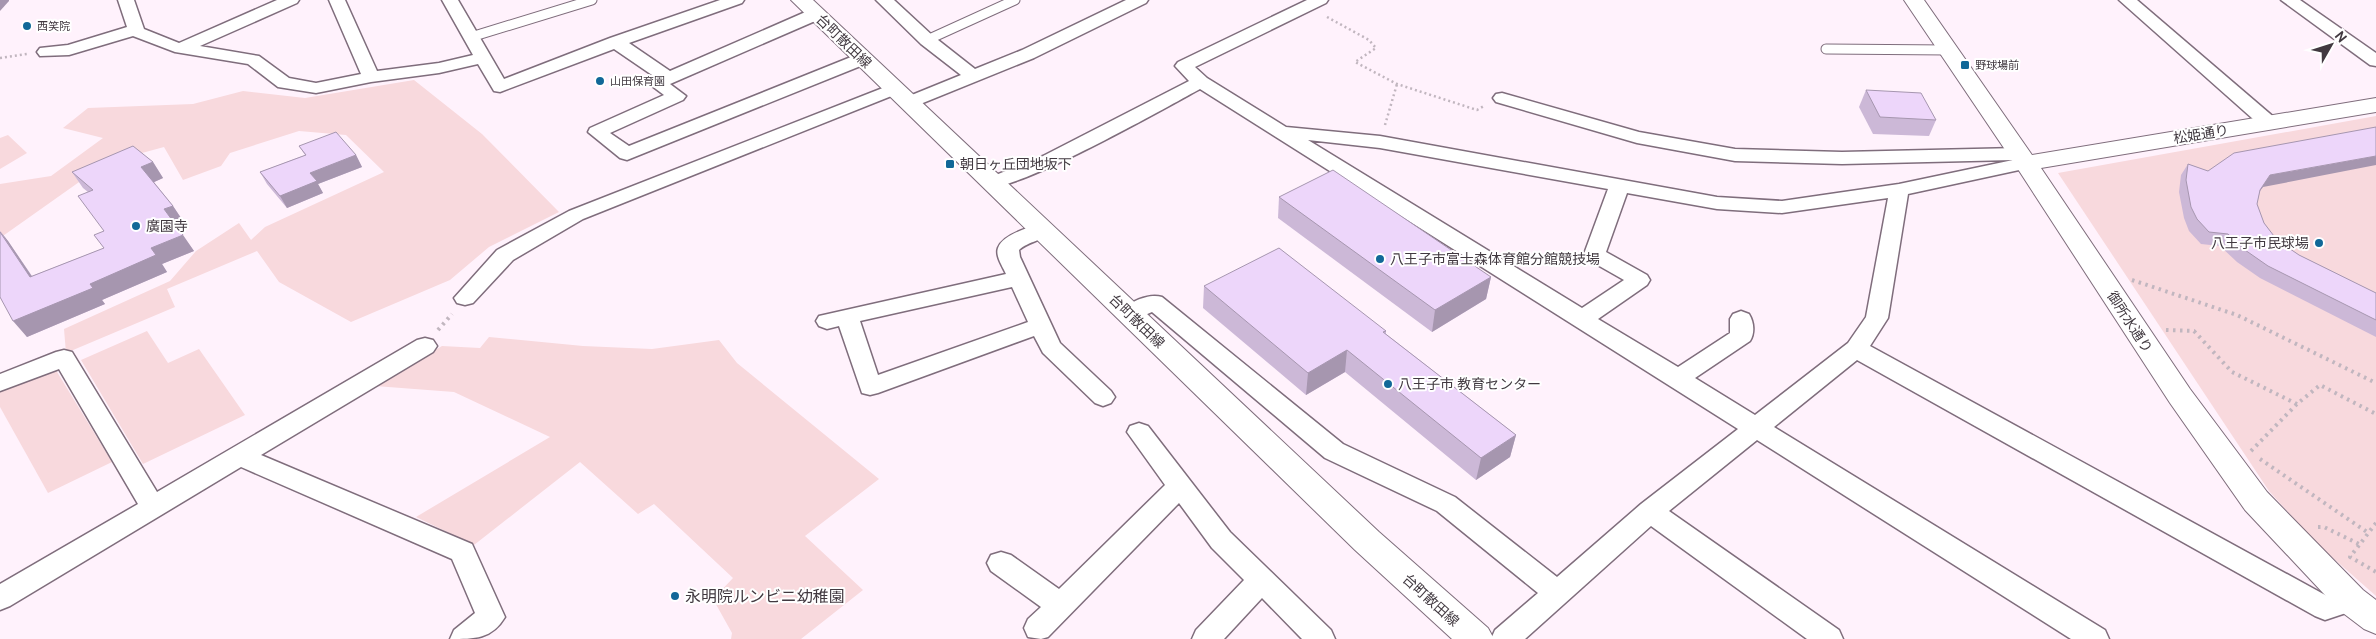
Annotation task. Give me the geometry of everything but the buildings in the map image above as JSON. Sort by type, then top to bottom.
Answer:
[{"type":"street","points":[[126,0],[136,30]]},
{"type":"street","points":[[181,48],[291,0]]},
{"type":"street","points":[[337,0],[371,77]]},
{"type":"street","points":[[450,0],[500,87],[729,1]]},
{"type":"street","points":[[884,0],[928,40],[974,77]]},
{"type":"street","points":[[465,298],[505,255],[576,215],[901,96],[974,77],[1140,0]]},
{"type":"street","name":"御所水通り","points":[[1914,0],[2180,396],[2256,501],[2351,600],[2376,619]]},
{"type":"street","points":[[2127,0],[2269,123]]},
{"type":"street","points":[[2289,0],[2376,61]]},
{"type":"street","points":[[1313,3],[1184,66],[1201,82],[1758,426],[2095,639]]},
{"type":"street","points":[[808,7],[657,83],[678,96],[597,132],[627,154],[862,59]]},
{"type":"street","name":"台町散田線","points":[[808,7],[1131,314],[1366,541],[1476,639]]},
{"type":"street","points":[[46,52],[69,50],[136,30],[181,48],[253,60],[284,83],[316,88],[371,77],[439,68],[483,58]]},
{"type":"street","points":[[616,42],[668,78]]},
{"type":"street","points":[[993,183],[1050,160],[1201,82]]},
{"type":"street","points":[[1502,98],[1637,137],[1735,155],[1842,158],[2022,159]]},
{"type":"street","name":"松姫通り","points":[[2022,159],[2269,123],[2376,105]]},
{"type":"street","points":[[1281,131],[1380,142],[1717,203],[1782,207],[1899,190],[2022,159]]},
{"type":"street","points":[[1582,318],[1639,280],[1595,254],[1620,185]]},
{"type":"street","points":[[1510,635],[1650,511],[1856,349],[1877,318],[1899,190]]},
{"type":"street","points":[[1042,230],[1015,242],[1008,249],[1009,258],[1042,325],[1051,348],[1103,397]]},
{"type":"street","points":[[1019,278],[837,318],[870,387],[1042,325]]},
{"type":"street","points":[[1131,314],[1154,302],[1334,451],[1446,504],[1557,593]]},
{"type":"street","points":[[1679,378],[1742,336],[1741,319]]},
{"type":"street","points":[[0,598],[425,346]]},
{"type":"street","points":[[1856,349],[2325,608],[2351,600]]},
{"type":"street","points":[[0,383],[64,358],[153,507]]},
{"type":"street","points":[[1139,432],[1221,540],[1260,581],[1321,639]]},
{"type":"street","points":[[239,456],[462,552],[491,617],[464,639]]},
{"type":"street","points":[[1038,628],[1180,486]]},
{"type":"street","points":[[1650,511],[1829,639]]},
{"type":"street","points":[[1001,563],[1060,605]]},
{"type":"street","points":[[1206,639],[1260,581]]},
{"type":"lane","points":[[470,37],[592,0]]},
{"type":"lane","points":[[928,40],[1015,0]]},
{"type":"lane","points":[[1826,49],[1948,50]]},
{"type":"path","points":[[1313,3],[1369,40],[1376,48],[1355,62],[1397,84],[1477,110],[1502,98]]},
{"type":"path","points":[[0,58],[46,52]]},
{"type":"path","points":[[1380,142],[1397,84]]},
{"type":"path","points":[[2128,279],[2237,315],[2376,383]]},
{"type":"path","points":[[425,346],[465,298]]},
{"type":"path","points":[[2165,330],[2194,331],[2232,372],[2297,404]]},
{"type":"path","points":[[2367,532],[2250,453],[2297,404],[2320,384],[2376,414]]},
{"type":"path","points":[[2376,523],[2350,556],[2376,572]]},
{"type":"path","points":[[2309,528],[2324,527],[2359,544]]},
{"type":"shaded area","points":[[414,80],[482,134],[559,212],[489,247],[450,280],[351,322],[279,282],[257,251],[167,289],[175,307],[66,353],[64,329],[170,281],[196,251],[239,223],[251,240],[265,227],[384,172],[346,135],[299,131],[230,153],[221,166],[183,180],[164,147],[87,168],[82,180],[0,238],[0,184],[51,176],[103,138],[63,128],[88,108],[193,104],[243,91],[305,98]]},
{"type":"shaded area","points":[[2376,116],[2376,596],[2316,543],[2269,491],[2058,173]]},
{"type":"shaded area","points":[[8,135],[27,153],[0,169],[0,138]]},
{"type":"shaded area","points":[[147,331],[168,363],[199,349],[245,415],[143,464],[81,360]]},
{"type":"shaded area","points":[[489,337],[583,346],[652,349],[719,340],[737,363],[879,479],[805,536],[863,590],[801,639],[731,639],[732,633],[713,599],[733,578],[654,504],[638,514],[580,462],[474,545],[416,517],[550,437],[454,392],[375,386],[442,346],[480,348]]},
{"type":"shaded area","points":[[54,367],[112,462],[48,493],[0,407],[0,391]]},
{"type":"place","name":"西笑院","points":[[27,26]]},
{"type":"place","name":"野球場前","points":[[1965,65]]},
{"type":"place","name":"山田保育園","points":[[600,81]]},
{"type":"place","name":"朝日ヶ丘団地坂下","points":[[950,164]]},
{"type":"place","name":"廣園寺","points":[[136,226]]},
{"type":"place","name":"八王子市民球場","points":[[2319,243]]},
{"type":"place","name":"八王子市富士森体育館分館競技場","points":[[1380,259]]},
{"type":"place","name":"八王子市 教育センター","points":[[1388,384]]},
{"type":"place","name":"永明院ルンビニ幼稚園","points":[[675,596]]}]
